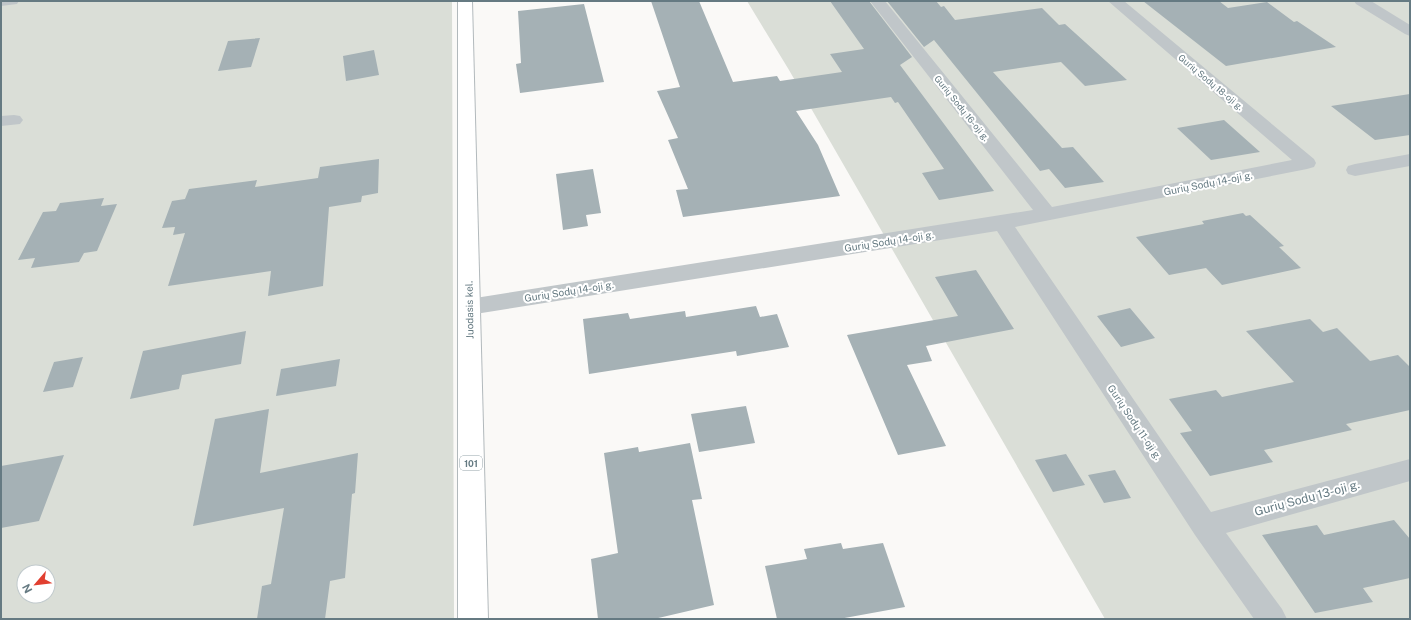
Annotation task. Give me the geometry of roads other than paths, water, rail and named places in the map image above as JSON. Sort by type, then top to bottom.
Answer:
[{"type":"main road","name":"Juodasis kel.","points":[[465,1],[473,619]]},
{"type":"street","points":[[1,2],[12,1]]},
{"type":"street","name":"Gurių Sodų 16-oji g.","points":[[877,1],[1047,214]]},
{"type":"street","name":"Gurių Sodų 18-oji g.","points":[[1115,1],[1307,163]]},
{"type":"street","points":[[1361,1],[1410,31]]},
{"type":"street","points":[[1355,170],[1410,160]]},
{"type":"street","name":"Gurių Sodų 14-oji g.","points":[[469,307],[1002,223],[1307,163]]},
{"type":"street","name":"Gurių Sodų 11-oji g.","points":[[1002,223],[1205,526],[1272,619]]},
{"type":"street","name":"Gurių Sodų 13-oji g.","points":[[1205,526],[1410,470]]}]
